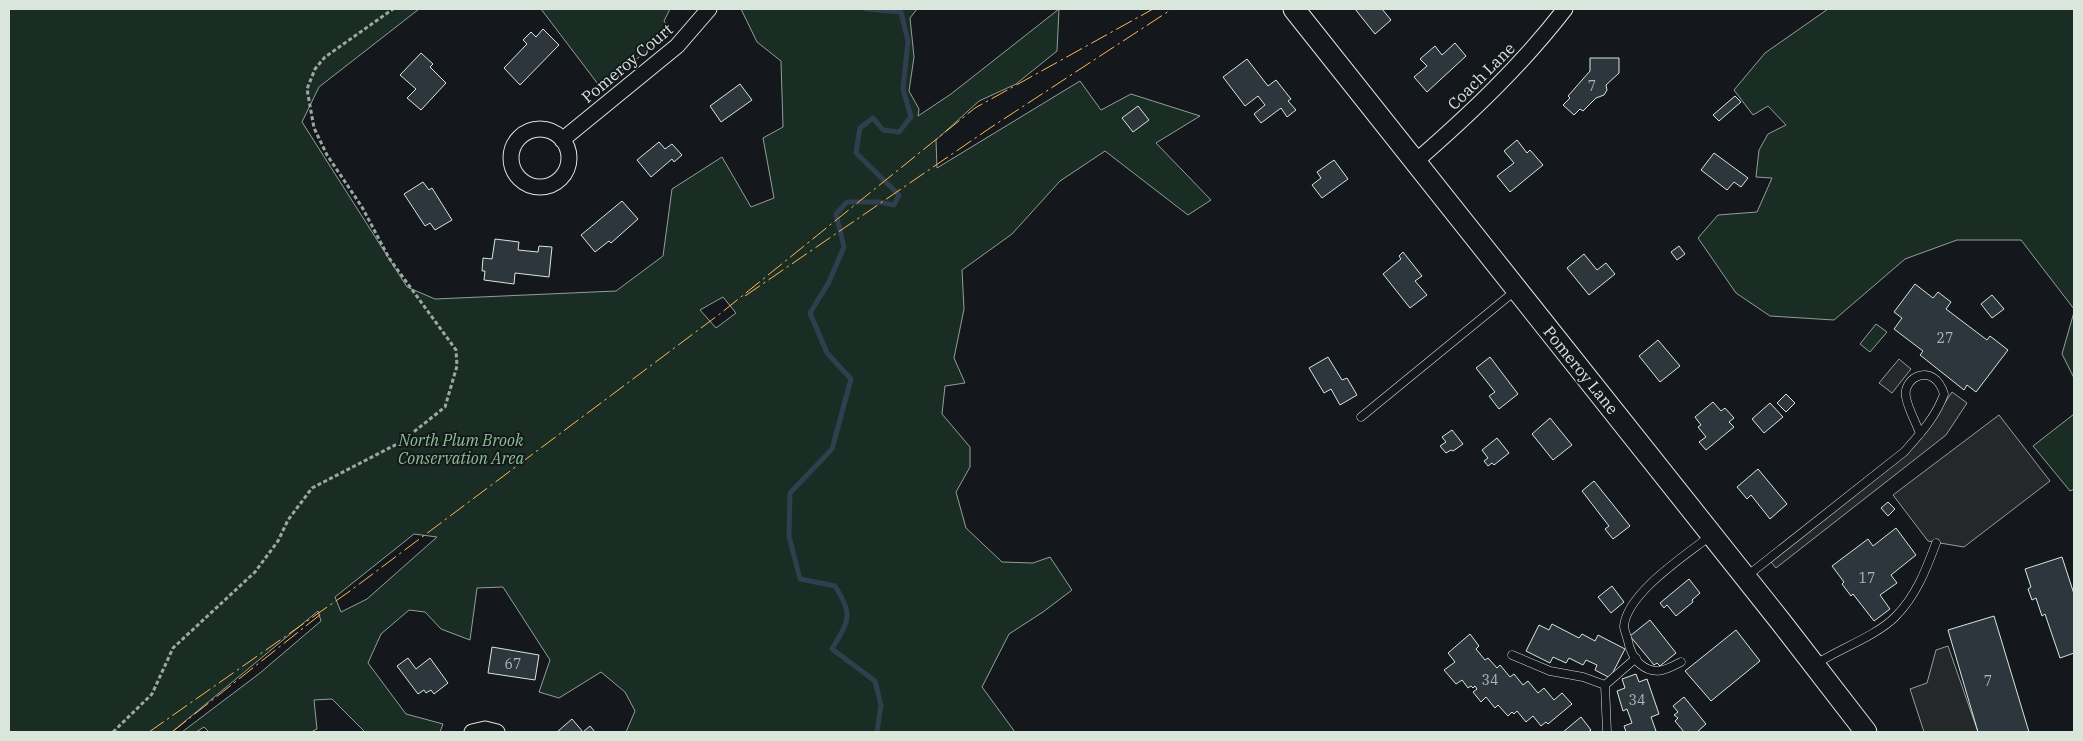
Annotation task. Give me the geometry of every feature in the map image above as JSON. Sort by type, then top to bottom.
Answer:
[{"type":"street","name":"Pomeroy Court","points":[[562,140],[677,46],[709,9]]},
{"type":"street","name":"Pomeroy Lane","points":[[1294,9],[1866,732]]},
{"type":"street","name":"Coach Lane","points":[[1415,162],[1504,80],[1565,9]]},
{"type":"street","points":[[472,732],[485,729],[497,732]]},
{"type":"lane","points":[[1361,417],[1517,289]]},
{"type":"lane","points":[[1746,578],[1904,452],[1920,434],[1938,410],[1944,394],[1936,378],[1928,374],[1920,375],[1913,380],[1907,387],[1905,396],[1920,434]]},
{"type":"lane","points":[[1681,662],[1666,670],[1654,672],[1638,663],[1629,646],[1624,626],[1632,607],[1644,588],[1712,535]]},
{"type":"lane","points":[[1814,664],[1865,637],[1895,617],[1920,585],[1936,543]]},
{"type":"lane","points":[[1512,655],[1550,671],[1583,677],[1605,686]]},
{"type":"lane","points":[[1605,686],[1636,658]]},
{"type":"lane","points":[[1605,686],[1607,732]]},
{"type":"path","points":[[113,732],[152,694],[173,648],[255,572],[278,541],[288,520],[312,488],[401,442],[445,407],[457,366],[456,350],[388,258],[362,207],[327,155],[314,128],[307,89],[315,68],[325,57],[393,9]]},
{"type":"green space","name":"North Plum Brook Conservation Area","points":[[9,9],[419,9],[319,87],[302,122],[407,287],[435,299],[616,291],[663,256],[672,189],[722,157],[751,207],[774,198],[763,138],[783,127],[781,61],[757,42],[741,9],[917,9],[910,18],[914,57],[909,91],[919,109],[918,116],[951,94],[1059,9],[1057,51],[1016,84],[979,101],[936,140],[937,168],[1080,81],[1101,110],[1131,94],[1200,116],[1156,143],[1211,200],[1188,215],[1105,151],[1060,181],[1012,234],[962,270],[964,309],[954,358],[965,383],[945,386],[942,414],[970,447],[970,467],[956,492],[966,528],[1002,562],[1033,563],[1050,557],[1072,590],[1009,634],[982,687],[1015,732],[626,732],[635,711],[625,692],[601,672],[559,698],[539,692],[550,660],[503,587],[477,588],[470,640],[441,629],[425,612],[409,610],[381,634],[368,663],[406,714],[443,724],[440,732],[365,732],[332,699],[314,700],[317,729],[311,732],[209,732],[204,727],[196,732],[182,732],[260,673],[321,621],[318,611],[172,732],[9,732]],"holes":[[[723,297],[736,313],[716,328],[700,310]],[[414,534],[437,537],[367,599],[341,612],[335,597]]]},
{"type":"green space","points":[[541,9],[670,9],[664,21],[671,31],[601,88]]},
{"type":"green space","points":[[1828,9],[2074,9],[2074,309],[2021,240],[1957,240],[1905,259],[1834,320],[1770,316],[1736,293],[1698,238],[1718,215],[1757,212],[1772,178],[1756,177],[1759,150],[1768,134],[1786,125],[1768,106],[1753,115],[1734,90],[1765,53]]},
{"type":"green space","points":[[2074,312],[2074,378],[2062,354]]},
{"type":"green space","points":[[1876,324],[1887,332],[1870,352],[1860,344]]},
{"type":"green space","points":[[2074,414],[2074,489],[2070,491],[2033,446]]},
{"type":"shaded area","points":[[1899,359],[1911,369],[1892,393],[1879,383]]},
{"type":"shaded area","points":[[1952,392],[1967,403],[1946,435],[1776,568],[1771,562],[1924,434]]},
{"type":"shaded area","points":[[1999,415],[2050,481],[1964,547],[1928,541],[1893,495]]},
{"type":"shaded area","points":[[1948,646],[1978,732],[1924,732],[1910,689],[1927,683],[1936,650]]},
{"type":"building","points":[[1355,9],[1382,9],[1391,20],[1375,34]]},
{"type":"building","points":[[543,29],[559,45],[520,85],[504,68],[527,44],[523,40],[531,32],[536,37]]},
{"type":"building","points":[[1455,43],[1466,56],[1427,92],[1414,77],[1427,66],[1420,59],[1435,46],[1442,55]]},
{"type":"building","points":[[421,53],[433,64],[430,67],[446,83],[421,110],[407,98],[416,89],[400,75]]},
{"type":"building","points":[[1590,58],[1619,58],[1619,73],[1606,85],[1607,90],[1604,95],[1596,98],[1583,111],[1580,109],[1574,115],[1563,105],[1570,98],[1568,96],[1590,71]]},
{"type":"building","points":[[1247,59],[1268,86],[1276,80],[1291,99],[1288,101],[1296,110],[1287,117],[1281,108],[1261,123],[1254,114],[1265,105],[1258,96],[1245,106],[1223,77]]},
{"type":"building","points":[[740,84],[752,100],[721,122],[710,106]]},
{"type":"building","points":[[1735,96],[1741,102],[1719,121],[1713,115]]},
{"type":"building","points":[[1138,106],[1149,120],[1133,132],[1122,118]]},
{"type":"building","points":[[1517,140],[1527,153],[1530,150],[1543,165],[1510,192],[1497,176],[1514,163],[1504,151]]},
{"type":"building","points":[[659,142],[665,149],[672,144],[682,155],[674,162],[672,159],[651,177],[637,160]]},
{"type":"building","points":[[1714,153],[1748,178],[1741,187],[1734,182],[1727,190],[1701,170]]},
{"type":"building","points":[[1334,160],[1348,179],[1322,198],[1312,185],[1321,178],[1317,172]]},
{"type":"building","points":[[423,182],[429,190],[432,188],[452,220],[435,230],[430,223],[425,226],[404,194]]},
{"type":"building","points":[[622,201],[638,219],[611,243],[609,241],[595,252],[581,235]]},
{"type":"building","points":[[495,239],[519,242],[518,250],[538,252],[539,246],[552,247],[549,277],[515,273],[514,284],[484,280],[485,271],[482,271],[483,258],[492,259]]},
{"type":"building","points":[[1679,246],[1685,254],[1677,260],[1671,252]]},
{"type":"building","points":[[1403,252],[1422,276],[1415,281],[1427,295],[1410,308],[1383,274],[1401,259],[1399,256]]},
{"type":"building","points":[[1584,254],[1597,270],[1606,263],[1615,274],[1589,295],[1567,268]]},
{"type":"building","points":[[1915,284],[1933,298],[1938,292],[1951,302],[1946,309],[1987,340],[1990,336],[2008,350],[1976,392],[1967,385],[1964,390],[1920,355],[1923,351],[1894,329],[1902,318],[1894,312]]},
{"type":"building","points":[[1992,295],[2004,309],[1992,318],[1981,304]]},
{"type":"building","points":[[1658,340],[1680,366],[1660,382],[1639,356]]},
{"type":"building","points":[[1328,357],[1342,380],[1347,378],[1357,395],[1340,405],[1331,389],[1324,393],[1309,368]]},
{"type":"building","points":[[1490,357],[1518,394],[1499,409],[1489,396],[1495,392],[1476,368]]},
{"type":"building","points":[[1786,394],[1795,403],[1786,412],[1777,403]]},
{"type":"building","points":[[1713,402],[1721,411],[1725,408],[1734,418],[1729,422],[1734,427],[1706,450],[1699,442],[1706,437],[1698,427],[1701,425],[1695,417]]},
{"type":"building","points":[[1770,403],[1783,417],[1764,433],[1752,419]]},
{"type":"building","points":[[1550,418],[1572,445],[1553,460],[1532,434]]},
{"type":"building","points":[[1452,430],[1463,444],[1453,451],[1451,450],[1446,453],[1440,446],[1446,442],[1442,437]]},
{"type":"building","points":[[1497,438],[1509,453],[1494,465],[1492,463],[1488,466],[1484,461],[1488,458],[1482,450]]},
{"type":"building","points":[[1758,469],[1787,504],[1770,519],[1751,495],[1747,499],[1737,487]]},
{"type":"building","points":[[1594,481],[1630,526],[1613,539],[1605,529],[1609,526],[1582,491]]},
{"type":"building","points":[[1888,502],[1895,509],[1888,516],[1881,508]]},
{"type":"building","points":[[1896,528],[1916,555],[1891,575],[1897,583],[1880,595],[1890,609],[1874,621],[1853,594],[1851,596],[1842,584],[1844,582],[1832,566],[1868,539],[1873,546]]},
{"type":"building","points":[[2062,557],[2074,594],[2074,653],[2060,658],[2045,614],[2042,616],[2036,598],[2032,600],[2028,589],[2031,587],[2025,569]]},
{"type":"building","points":[[1689,579],[1700,593],[1692,600],[1693,602],[1676,616],[1667,605],[1664,608],[1660,603]]},
{"type":"building","points":[[1612,586],[1624,602],[1611,613],[1598,597]]},
{"type":"building","points":[[1994,616],[2029,732],[1978,732],[1948,630]]},
{"type":"building","points":[[1650,620],[1676,653],[1660,666],[1657,663],[1654,665],[1630,636]]},
{"type":"building","points":[[1552,624],[1579,638],[1582,634],[1595,641],[1598,635],[1625,649],[1610,678],[1595,670],[1597,665],[1586,660],[1583,665],[1569,658],[1566,663],[1553,657],[1550,663],[1526,651],[1539,625],[1549,630]]},
{"type":"building","points":[[1736,630],[1760,661],[1711,701],[1685,671]]},
{"type":"building","points":[[1470,634],[1479,646],[1476,649],[1485,660],[1488,658],[1497,668],[1500,665],[1510,677],[1514,674],[1523,685],[1528,681],[1538,693],[1544,688],[1554,700],[1562,693],[1572,704],[1548,724],[1546,722],[1541,726],[1533,716],[1526,722],[1517,711],[1514,714],[1512,712],[1508,716],[1498,705],[1495,708],[1486,697],[1481,702],[1473,692],[1477,689],[1475,686],[1468,688],[1462,680],[1456,684],[1444,670],[1455,662],[1448,653]]},
{"type":"building","points":[[492,647],[539,655],[535,680],[488,673]]},
{"type":"building","points":[[408,658],[416,669],[430,658],[448,683],[434,694],[431,690],[426,693],[424,690],[418,694],[397,666]]},
{"type":"building","points":[[1636,674],[1639,682],[1647,679],[1659,714],[1651,717],[1656,731],[1653,732],[1626,732],[1624,726],[1632,723],[1627,709],[1623,711],[1617,691],[1625,688],[1622,679]]},
{"type":"building","points":[[1684,697],[1706,724],[1697,732],[1684,732],[1675,721],[1678,718],[1674,715],[1678,712],[1673,706]]},
{"type":"building","points":[[1581,717],[1591,730],[1588,732],[1563,732]]},
{"type":"building","points":[[572,719],[583,732],[557,732]]},
{"type":"building","points":[[590,726],[595,732],[583,732]]},
{"type":"waterway","points":[[866,9],[901,12],[908,41],[903,89],[911,117],[899,132],[883,130],[873,118],[860,128],[856,153],[899,195],[894,205],[879,202],[847,202],[836,214],[844,247],[829,282],[810,313],[827,353],[851,379],[832,449],[790,493],[789,536],[800,579],[835,586],[845,604],[847,618],[832,649],[875,681],[881,705],[877,732]]},
{"type":"power","points":[[149,732],[350,591],[721,313],[975,108],[1153,9]]},
{"type":"power","points":[[745,296],[990,128],[1172,9]]},
{"type":"power","points":[[172,732],[321,614]]}]
